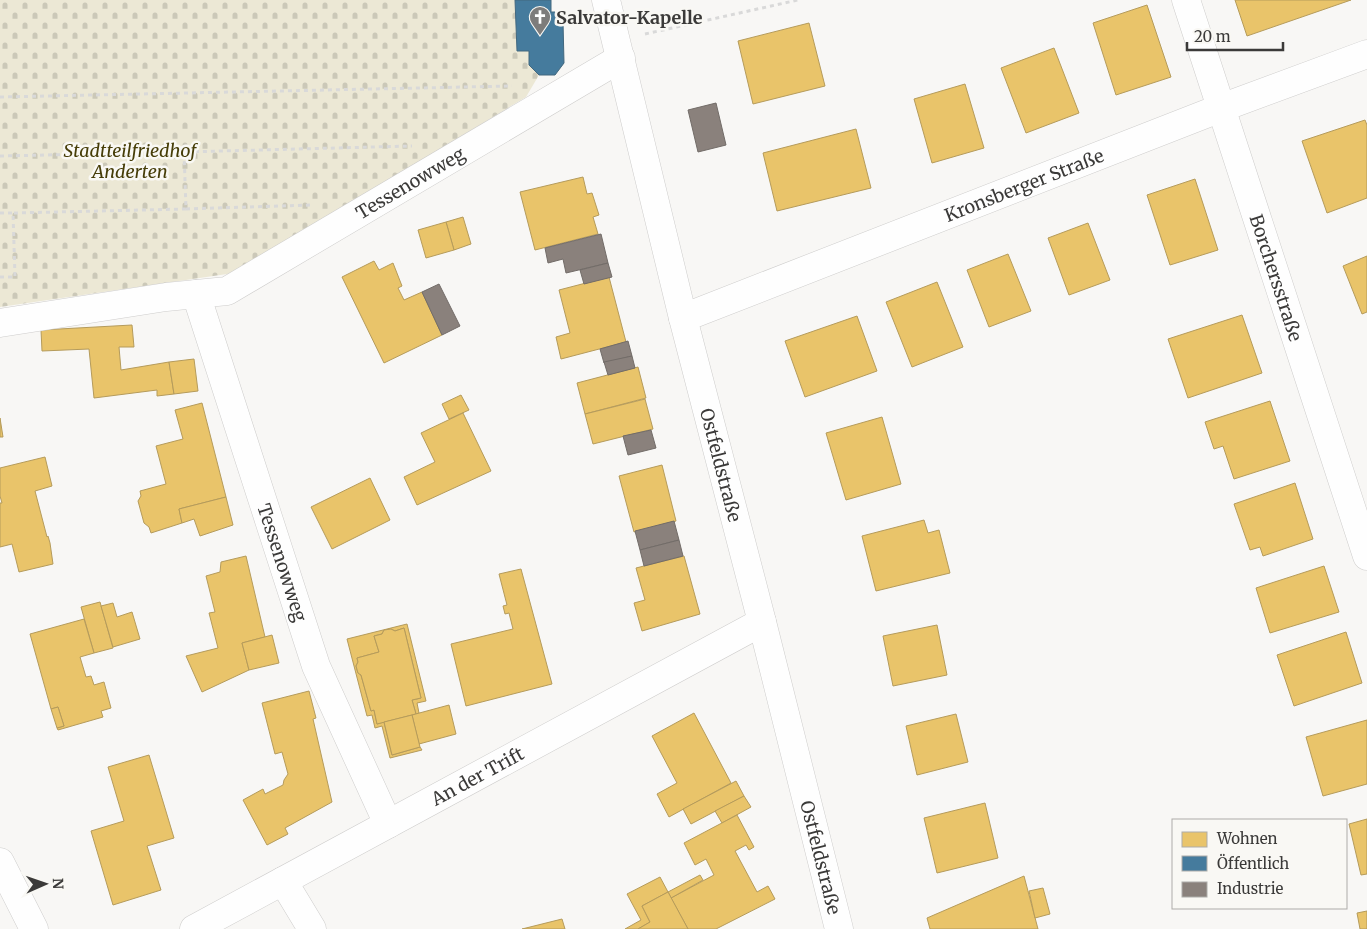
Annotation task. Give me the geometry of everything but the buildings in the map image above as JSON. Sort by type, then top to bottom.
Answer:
[{"type":"street","name":"Ostfeldstraße","points":[[606,0],[682,318],[762,622],[839,929]]},
{"type":"street","name":"Borchersstraße","points":[[1186,0],[1367,556]]},
{"type":"street","name":"Tessenowweg","points":[[0,323],[227,291],[618,49]]},
{"type":"street","name":"Kronsberger Straße","points":[[682,318],[1221,108],[1367,54]]},
{"type":"street","name":"Tessenowweg","points":[[196,294],[316,666],[388,824]]},
{"type":"street","name":"An der Trift","points":[[194,929],[762,622]]},
{"type":"street","points":[[0,862],[34,929]]},
{"type":"street","points":[[283,881],[312,929]]},
{"type":"path","points":[[618,49],[798,0]]},
{"type":"path","points":[[0,97],[516,86],[508,91]]},
{"type":"path","points":[[0,156],[420,145],[412,150]]},
{"type":"path","points":[[184,152],[186,209]]},
{"type":"path","points":[[0,213],[314,205]]},
{"type":"path","points":[[0,277],[15,277],[13,213]]},
{"type":"green space","name":"Stadtteilfriedhof Anderten","points":[[0,0],[551,0],[551,12],[555,12],[563,22],[564,63],[555,75],[539,75],[526,97],[234,273],[0,307]]},
{"type":"place","name":"Salvator-Kapelle","points":[[540,36]]}]
